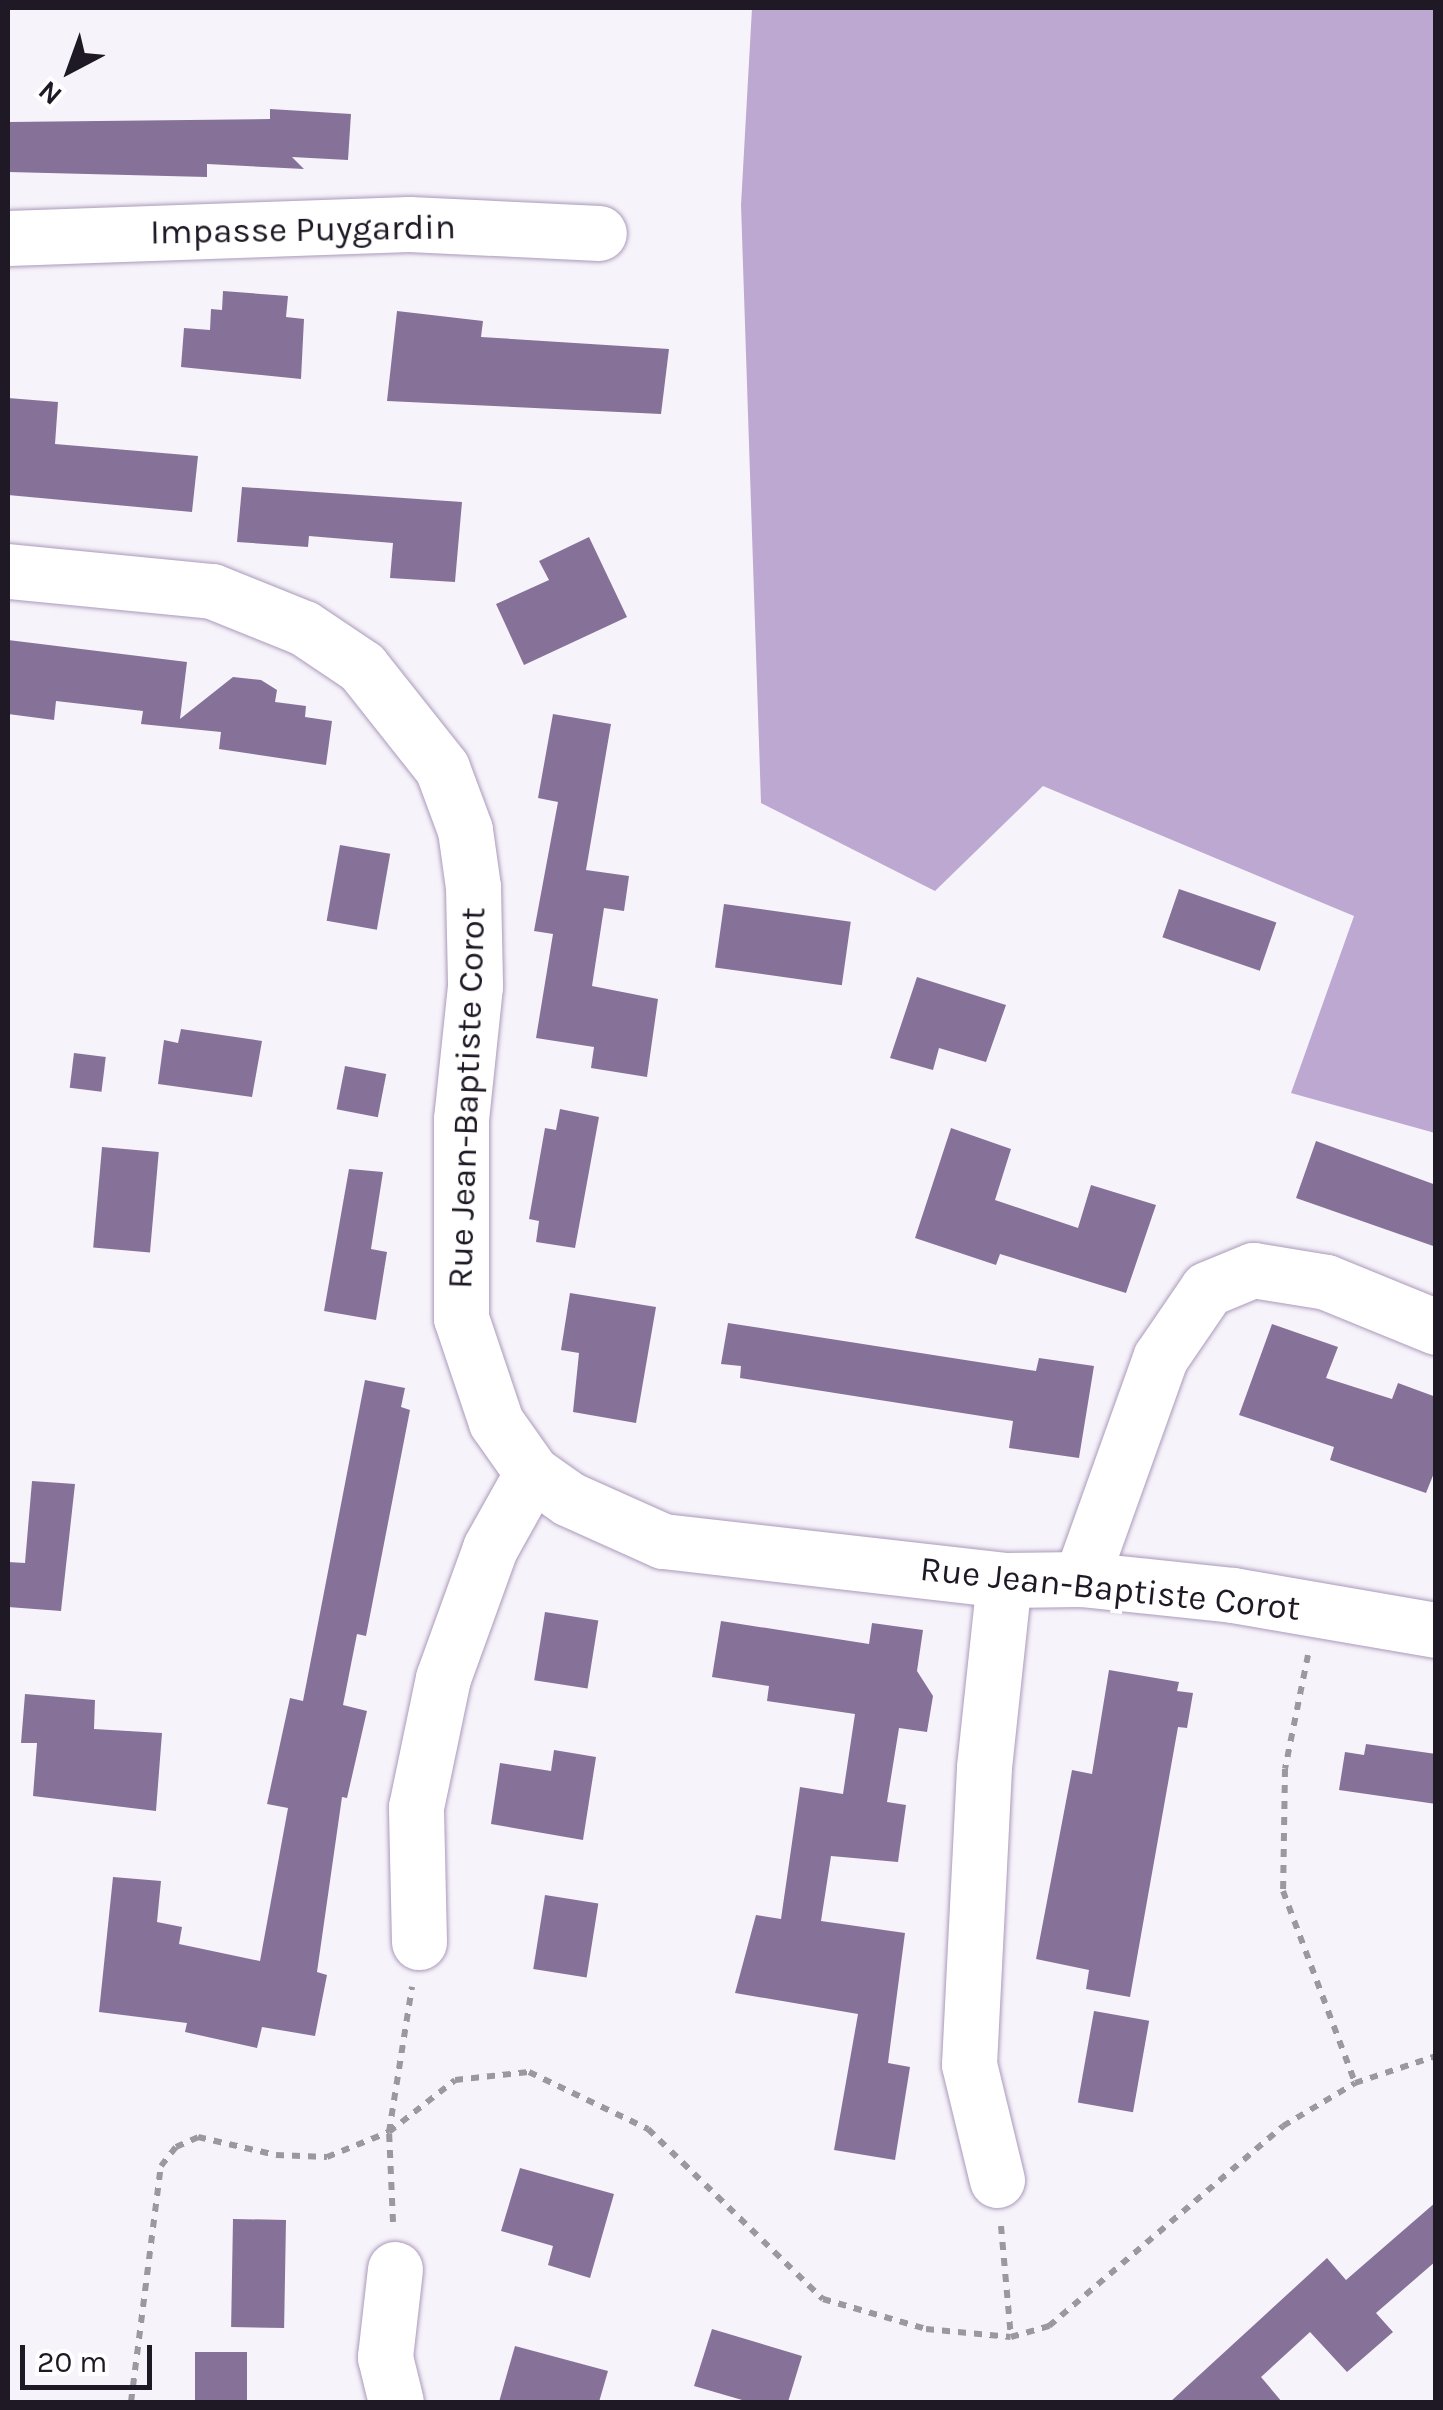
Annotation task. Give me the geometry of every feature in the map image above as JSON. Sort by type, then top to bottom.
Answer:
[{"type":"street","name":"Impasse Puygardin","points":[[8,238],[408,224],[599,233]]},
{"type":"street","name":"Rue Jean-Baptiste Corot","points":[[8,571],[212,591],[304,628],[362,666],[442,768],[465,830],[473,887],[475,986],[461,1119],[461,1318],[496,1422],[532,1473],[569,1499],[663,1541],[1004,1580],[1081,1579],[1317,1609],[1436,1630]]},
{"type":"street","points":[[1081,1579],[1160,1358],[1208,1289],[1252,1270],[1326,1282],[1436,1327]]},
{"type":"street","points":[[419,1942],[416,1807],[444,1678],[490,1548],[532,1473]]},
{"type":"street","points":[[997,2180],[968,2064],[984,1767],[1004,1580]]},
{"type":"street","points":[[395,2269],[385,2357],[396,2402]]},
{"type":"path","points":[[1317,1609],[1284,1769],[1283,1892],[1355,2083]]},
{"type":"path","points":[[395,2269],[389,2132],[419,1942]]},
{"type":"path","points":[[131,2402],[161,2166],[176,2147],[198,2137],[276,2155],[326,2156],[389,2132],[455,2080],[529,2072],[648,2129],[823,2299],[926,2329],[1011,2337],[1049,2326],[1283,2126],[1355,2083],[1436,2056]]},
{"type":"path","points":[[997,2180],[1011,2337]]},
{"type":"shaded area","points":[[752,8],[1435,8],[1435,1133],[1291,1093],[1354,916],[1043,786],[935,891],[761,803],[741,205]]},
{"type":"building","points":[[270,109],[351,114],[348,160],[292,157],[304,169],[207,164],[207,177],[8,172],[8,122],[270,119]]},
{"type":"building","points":[[223,291],[288,296],[286,317],[304,319],[301,379],[181,367],[184,328],[210,330],[211,309],[222,310]]},
{"type":"building","points":[[397,311],[483,321],[481,337],[669,349],[661,414],[387,401]]},
{"type":"building","points":[[8,398],[58,402],[55,444],[198,456],[192,512],[8,495]]},
{"type":"building","points":[[242,487],[462,502],[455,582],[390,578],[393,543],[309,536],[308,547],[237,542]]},
{"type":"building","points":[[589,537],[627,617],[524,665],[496,604],[549,580],[539,561]]},
{"type":"building","points":[[8,640],[187,662],[180,719],[233,677],[261,680],[277,690],[275,702],[306,706],[305,717],[332,721],[326,765],[219,749],[221,732],[141,724],[143,711],[56,701],[54,720],[8,714]]},
{"type":"building","points":[[553,714],[611,724],[586,870],[629,876],[624,911],[604,908],[592,986],[658,999],[647,1077],[591,1068],[594,1047],[536,1038],[553,934],[534,931],[558,802],[538,798]]},
{"type":"building","points":[[340,845],[390,854],[377,930],[327,921]]},
{"type":"building","points":[[1179,889],[1276,923],[1260,971],[1162,937]]},
{"type":"building","points":[[724,904],[851,922],[842,985],[715,967]]},
{"type":"building","points":[[917,977],[1006,1005],[986,1062],[939,1048],[933,1070],[890,1058]]},
{"type":"building","points":[[181,1029],[262,1041],[252,1097],[158,1084],[164,1040],[178,1043]]},
{"type":"building","points":[[74,1053],[106,1057],[101,1092],[70,1088]]},
{"type":"building","points":[[345,1066],[386,1074],[378,1117],[337,1109]]},
{"type":"building","points":[[560,1109],[599,1117],[575,1248],[536,1242],[539,1221],[529,1219],[545,1128],[556,1130]]},
{"type":"building","points":[[951,1128],[1011,1149],[995,1200],[1078,1228],[1091,1185],[1156,1205],[1126,1293],[1000,1254],[996,1265],[915,1238]]},
{"type":"building","points":[[1316,1141],[1436,1185],[1436,1247],[1296,1198]]},
{"type":"building","points":[[102,1147],[159,1152],[150,1253],[93,1248]]},
{"type":"building","points":[[349,1169],[383,1172],[371,1249],[387,1252],[376,1320],[324,1311]]},
{"type":"building","points":[[570,1293],[656,1307],[636,1423],[573,1412],[579,1353],[561,1350]]},
{"type":"building","points":[[728,1323],[1036,1371],[1039,1358],[1094,1366],[1079,1458],[1009,1448],[1013,1421],[740,1378],[741,1366],[721,1364]]},
{"type":"building","points":[[1272,1324],[1338,1347],[1326,1378],[1392,1399],[1398,1383],[1436,1397],[1436,1468],[1426,1493],[1330,1460],[1334,1447],[1239,1415]]},
{"type":"building","points":[[365,1380],[405,1388],[401,1407],[410,1410],[366,1636],[357,1634],[343,1705],[367,1711],[347,1798],[342,1797],[317,1972],[327,1975],[315,2036],[262,2027],[257,2048],[185,2032],[187,2023],[99,2012],[113,1877],[161,1881],[157,1922],[182,1927],[179,1944],[260,1961],[288,1808],[267,1804],[290,1698],[303,1701]]},
{"type":"building","points":[[32,1481],[75,1484],[61,1611],[8,1607],[8,1562],[25,1563]]},
{"type":"building","points":[[545,1612],[598,1620],[588,1689],[534,1680]]},
{"type":"building","points":[[721,1621],[869,1644],[872,1623],[923,1630],[917,1671],[933,1696],[927,1732],[899,1728],[887,1802],[906,1805],[898,1862],[831,1856],[821,1921],[905,1933],[888,2063],[910,2067],[895,2160],[834,2150],[858,2014],[735,1993],[756,1915],[781,1919],[800,1787],[843,1794],[855,1714],[767,1701],[769,1686],[712,1677]]},
{"type":"building","points":[[1109,1670],[1179,1682],[1177,1691],[1193,1693],[1187,1728],[1178,1727],[1130,1997],[1086,1989],[1089,1970],[1036,1959],[1072,1770],[1092,1774]]},
{"type":"building","points":[[25,1694],[95,1700],[94,1729],[162,1733],[156,1811],[33,1796],[37,1743],[21,1743]]},
{"type":"building","points":[[1366,1744],[1436,1754],[1436,1804],[1339,1790],[1345,1752],[1364,1755]]},
{"type":"building","points":[[554,1750],[596,1757],[583,1840],[491,1824],[500,1763],[551,1771]]},
{"type":"building","points":[[545,1895],[598,1903],[587,1978],[533,1969]]},
{"type":"building","points":[[1094,2011],[1149,2021],[1133,2112],[1078,2103]]},
{"type":"building","points":[[520,2168],[614,2194],[590,2278],[548,2265],[553,2246],[501,2231]]},
{"type":"building","points":[[1436,2202],[1436,2261],[1376,2313],[1393,2332],[1347,2372],[1310,2332],[1261,2377],[1282,2402],[1170,2402],[1327,2258],[1346,2280]]},
{"type":"building","points":[[233,2219],[286,2220],[284,2328],[231,2327]]},
{"type":"building","points":[[712,2329],[802,2356],[788,2402],[749,2402],[694,2386]]},
{"type":"building","points":[[515,2346],[608,2371],[599,2402],[499,2402]]},
{"type":"building","points":[[195,2352],[247,2352],[247,2402],[195,2402]]}]
